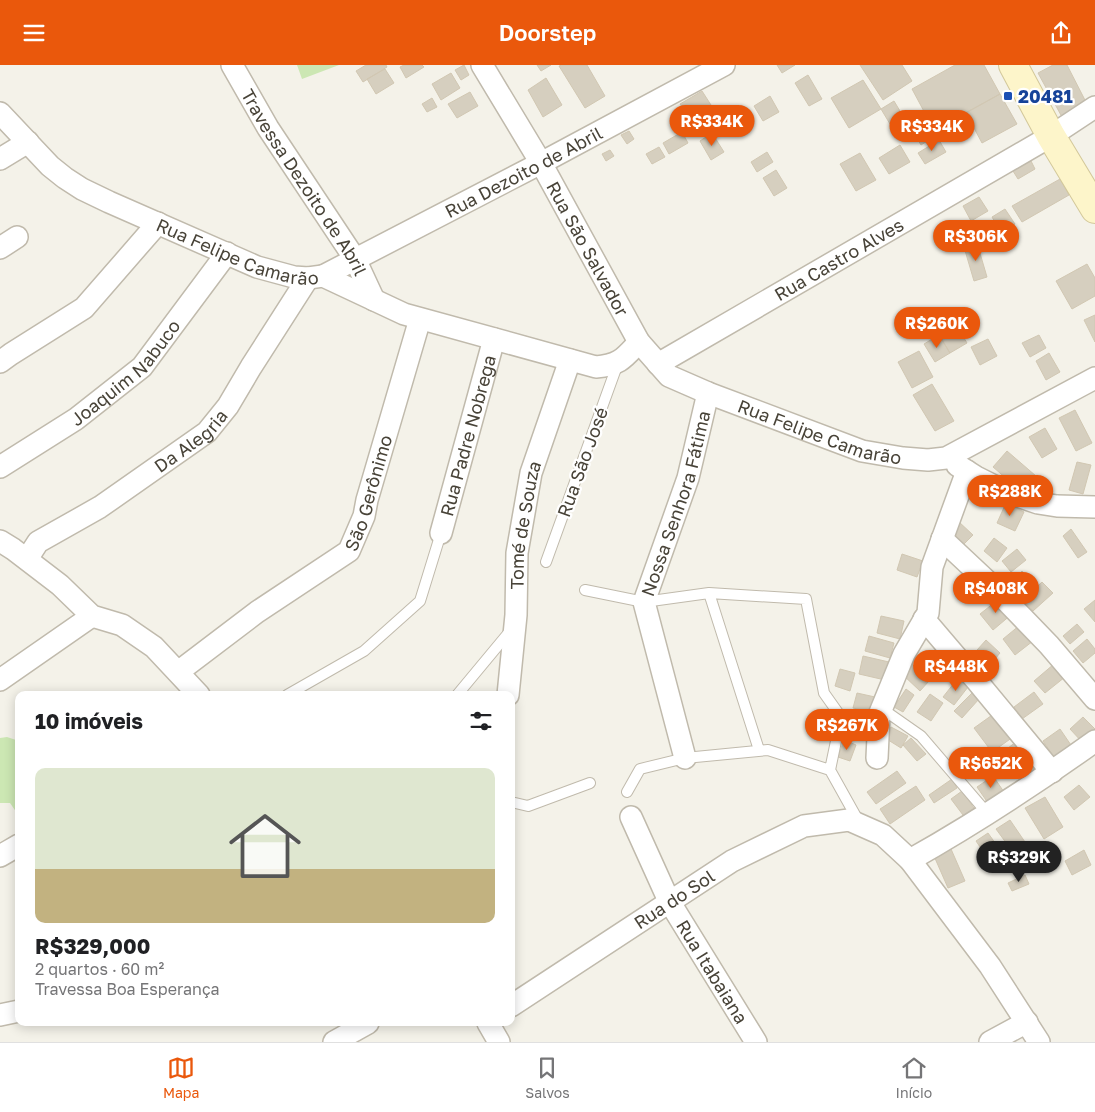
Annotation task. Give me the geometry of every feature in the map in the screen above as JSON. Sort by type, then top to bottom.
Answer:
[{"type":"street","name":"Travessa Dezoito de Abril","points":[[232,65],[268,129],[355,259],[374,300]]},
{"type":"street","name":"Rua São Salvador","points":[[482,65],[541,163],[649,353]]},
{"type":"street","name":"Rua Dezoito de Abril","points":[[316,277],[355,259],[541,163],[724,65]]},
{"type":"street","points":[[1013,65],[1051,136],[1095,209]]},
{"type":"street","name":"Rua Castro Alves","points":[[649,353],[1051,136],[1095,107]]},
{"type":"street","name":"Rua Felipe Camarão","points":[[0,113],[50,166],[82,189],[109,203],[257,267],[294,277],[316,277],[404,314],[596,367],[609,366],[618,362]]},
{"type":"street","points":[[0,159],[28,143]]},
{"type":"street","points":[[0,362],[11,353],[84,308],[158,223]]},
{"type":"street","name":"Joaquim Nabuco","points":[[0,467],[76,419],[142,367],[227,253]]},
{"type":"street","name":"Da Alegria","points":[[27,559],[38,542],[100,507],[207,432],[228,407],[269,337],[316,277]]},
{"type":"street","name":"São Gerônimo","points":[[178,672],[258,611],[349,551],[364,516],[420,319]]},
{"type":"street","name":"Rua Padre Nobrega","points":[[441,533],[494,339]]},
{"type":"street","points":[[618,362],[626,356],[649,353]]},
{"type":"street","name":"Rua Felipe Camarão","points":[[649,353],[669,376],[708,393],[862,451],[903,458],[928,460],[946,458]]},
{"type":"street","name":"Tomé de Souza","points":[[508,691],[515,625],[517,553],[531,473],[570,360]]},
{"type":"street","points":[[946,458],[1095,378]]},
{"type":"street","name":"Nossa Senhora Fátima","points":[[685,758],[644,602],[688,477],[708,393]]},
{"type":"street","points":[[946,458],[1006,492],[1038,503],[1057,506],[1095,507]]},
{"type":"street","points":[[877,758],[881,708],[904,654],[928,613],[932,567],[967,471]]},
{"type":"street","points":[[942,539],[990,584],[1049,645],[1095,699]]},
{"type":"street","points":[[0,541],[60,585],[92,616],[122,625],[154,647],[195,691]]},
{"type":"street","points":[[0,680],[92,616]]},
{"type":"street","points":[[924,619],[1052,772]]},
{"type":"street","points":[[910,861],[988,814],[1095,741]]},
{"type":"street","name":"Rua Itabaiana","points":[[631,817],[670,901],[756,1042]]},
{"type":"street","points":[[855,823],[883,835],[910,861],[990,966],[1039,1042]]},
{"type":"street","name":"Rua do Sol","points":[[515,1003],[732,861],[804,826],[855,823]]},
{"type":"street","points":[[0,856],[15,847]]},
{"type":"street","points":[[0,1015],[15,1012]]},
{"type":"street","points":[[990,1042],[1027,1022]]},
{"type":"street","points":[[334,1042],[363,1026]]},
{"type":"street","points":[[490,1026],[499,1042]]},
{"type":"lane","name":"Rua São José","points":[[546,561],[618,362]]},
{"type":"lane","points":[[294,691],[364,651],[420,601],[441,533]]},
{"type":"lane","points":[[585,590],[644,602],[709,593],[806,599],[824,693],[841,717],[830,771],[855,823]]},
{"type":"lane","points":[[709,593],[759,750]]},
{"type":"lane","points":[[460,691],[515,625]]},
{"type":"lane","points":[[881,708],[920,736],[988,814]]},
{"type":"lane","points":[[627,793],[640,769],[685,758],[768,750],[830,771]]},
{"type":"lane","points":[[515,803],[528,806],[590,783]]},
{"type":"green space","points":[[297,65],[339,65],[302,79]]},
{"type":"green space","points":[[7,737],[15,740],[15,810],[10,803],[0,803],[0,738]]},
{"type":"building","points":[[366,65],[386,65],[387,67],[363,82],[356,71]]},
{"type":"building","points":[[404,65],[422,65],[424,67],[406,78],[400,67]]},
{"type":"building","points":[[464,65],[469,75],[461,80],[455,70]]},
{"type":"building","points":[[537,65],[551,65],[541,71]]},
{"type":"building","points":[[587,65],[605,96],[585,108],[559,66]]},
{"type":"building","points":[[777,65],[795,65],[782,73]]},
{"type":"building","points":[[860,65],[902,65],[912,81],[883,100]]},
{"type":"building","points":[[955,65],[984,65],[1000,94],[934,130],[912,89]]},
{"type":"building","points":[[1053,65],[1067,65],[1087,104],[1062,117],[1038,73]]},
{"type":"building","points":[[385,69],[394,83],[376,94],[367,79]]},
{"type":"building","points":[[451,73],[460,88],[441,100],[432,84]]},
{"type":"building","points":[[808,75],[822,99],[809,106],[795,83]]},
{"type":"building","points":[[546,78],[562,105],[543,117],[528,90]]},
{"type":"building","points":[[863,80],[881,109],[849,128],[831,98]]},
{"type":"building","points":[[702,91],[711,105],[689,117],[680,104]]},
{"type":"building","points":[[470,92],[478,106],[457,118],[448,104]]},
{"type":"building","points":[[1000,94],[1017,124],[982,143],[966,113]]},
{"type":"building","points":[[770,96],[779,112],[763,121],[754,106]]},
{"type":"building","points":[[432,98],[437,107],[427,112],[422,104]]},
{"type":"building","points":[[894,101],[909,126],[896,134],[881,109]]},
{"type":"building","points":[[926,129],[932,138],[921,145],[915,135]]},
{"type":"building","points":[[629,131],[634,139],[627,144],[621,135]]},
{"type":"building","points":[[682,132],[688,143],[669,154],[663,143]]},
{"type":"building","points":[[712,133],[724,152],[711,160],[700,141]]},
{"type":"building","points":[[939,140],[946,152],[925,164],[918,153]]},
{"type":"building","points":[[900,145],[910,162],[889,174],[879,158]]},
{"type":"building","points":[[659,147],[665,157],[652,164],[646,154]]},
{"type":"building","points":[[610,150],[614,156],[606,161],[602,154]]},
{"type":"building","points":[[767,152],[773,162],[757,172],[751,162]]},
{"type":"building","points":[[860,153],[876,180],[856,191],[840,164]]},
{"type":"building","points":[[1031,161],[1035,169],[1018,179],[1013,171]]},
{"type":"building","points":[[776,170],[787,188],[774,196],[763,178]]},
{"type":"building","points":[[1060,179],[1069,195],[1022,222],[1012,206]]},
{"type":"building","points":[[979,197],[988,211],[971,221],[963,206]]},
{"type":"building","points":[[1005,209],[1015,224],[1001,232],[992,217]]},
{"type":"building","points":[[977,243],[987,277],[974,281],[964,247]]},
{"type":"building","points":[[1087,264],[1095,278],[1095,296],[1072,309],[1056,281]]},
{"type":"building","points":[[1095,315],[1095,342],[1084,320]]},
{"type":"building","points":[[956,325],[967,343],[950,353],[939,335]]},
{"type":"building","points":[[939,335],[950,353],[935,362],[924,344]]},
{"type":"building","points":[[1039,335],[1046,348],[1030,357],[1022,343]]},
{"type":"building","points":[[988,339],[997,356],[980,365],[971,347]]},
{"type":"building","points":[[919,351],[933,377],[912,388],[898,362]]},
{"type":"building","points":[[1049,353],[1060,372],[1046,380],[1036,361]]},
{"type":"building","points":[[932,384],[954,421],[935,431],[913,395]]},
{"type":"building","points":[[1075,410],[1092,443],[1076,451],[1059,418]]},
{"type":"building","points":[[1045,428],[1057,449],[1042,458],[1029,437]]},
{"type":"building","points":[[1007,451],[1036,476],[1022,492],[993,467]]},
{"type":"building","points":[[1077,462],[1091,465],[1083,494],[1069,490]]},
{"type":"building","points":[[1006,503],[1024,512],[1015,531],[997,523]]},
{"type":"building","points":[[958,521],[973,535],[960,548],[946,533]]},
{"type":"building","points":[[1071,529],[1087,552],[1078,558],[1063,536]]},
{"type":"building","points":[[994,538],[1007,548],[997,562],[984,551]]},
{"type":"building","points":[[1017,549],[1026,560],[1011,572],[1002,561]]},
{"type":"building","points":[[902,554],[923,561],[917,577],[897,570]]},
{"type":"building","points":[[1022,571],[1033,583],[1023,593],[1011,582]]},
{"type":"building","points":[[975,582],[980,589],[964,602],[959,595]]},
{"type":"building","points":[[1042,582],[1053,593],[1033,611],[1023,600]]},
{"type":"building","points":[[999,599],[1012,614],[993,630],[980,614]]},
{"type":"building","points":[[1095,600],[1095,622],[1084,609]]},
{"type":"building","points":[[881,616],[904,621],[900,639],[877,633]]},
{"type":"building","points":[[1077,624],[1084,632],[1070,644],[1063,636]]},
{"type":"building","points":[[1020,625],[1033,641],[1015,655],[1003,639]]},
{"type":"building","points":[[869,636],[894,643],[890,658],[865,651]]},
{"type":"building","points":[[1087,639],[1095,649],[1095,653],[1083,663],[1073,651]]},
{"type":"building","points":[[986,640],[1000,653],[984,672],[969,659]]},
{"type":"building","points":[[863,656],[889,662],[885,680],[859,674]]},
{"type":"building","points":[[912,664],[929,681],[920,691],[902,674]]},
{"type":"building","points":[[1054,664],[1065,677],[1045,693],[1034,681]]},
{"type":"building","points":[[840,669],[855,673],[850,691],[835,686]]},
{"type":"building","points":[[958,678],[968,687],[954,705],[943,697]]},
{"type":"building","points":[[906,689],[914,695],[903,712],[894,707]]},
{"type":"building","points":[[1034,692],[1043,704],[1022,719],[1014,707]]},
{"type":"building","points":[[857,693],[875,697],[872,712],[853,708]]},
{"type":"building","points":[[972,693],[979,699],[962,718],[954,711]]},
{"type":"building","points":[[930,694],[943,703],[931,721],[917,712]]},
{"type":"building","points":[[995,713],[1013,737],[992,752],[974,728]]},
{"type":"building","points":[[1083,717],[1095,731],[1083,743],[1070,729]]},
{"type":"building","points":[[891,727],[908,736],[901,748],[885,738]]},
{"type":"building","points":[[1060,729],[1073,748],[1056,760],[1043,741]]},
{"type":"building","points":[[911,738],[926,754],[917,761],[903,745]]},
{"type":"building","points":[[844,740],[856,745],[850,761],[838,757]]},
{"type":"building","points":[[1017,741],[1025,749],[1005,765],[998,756]]},
{"type":"building","points":[[983,754],[991,766],[973,778],[966,766]]},
{"type":"building","points":[[1032,755],[1043,768],[1026,781],[1016,768]]},
{"type":"building","points":[[897,771],[906,783],[876,804],[867,792]]},
{"type":"building","points":[[993,776],[1004,792],[988,803],[977,787]]},
{"type":"building","points":[[952,779],[957,788],[934,803],[929,795]]},
{"type":"building","points":[[1079,785],[1090,797],[1074,810],[1064,797]]},
{"type":"building","points":[[916,786],[925,800],[890,824],[880,809]]},
{"type":"building","points":[[962,791],[976,811],[966,819],[951,799]]},
{"type":"building","points":[[1045,797],[1063,827],[1044,839],[1025,808]]},
{"type":"building","points":[[1010,820],[1025,842],[1012,851],[996,829]]},
{"type":"building","points":[[988,833],[1008,861],[995,869],[976,841]]},
{"type":"building","points":[[951,849],[965,881],[948,888],[934,856]]},
{"type":"building","points":[[1084,850],[1091,865],[1072,875],[1065,861]]},
{"type":"building","points":[[1025,875],[1029,884],[1012,891],[1008,883]]},
{"type":"place","name":"20481","points":[[1008,96]]}]
